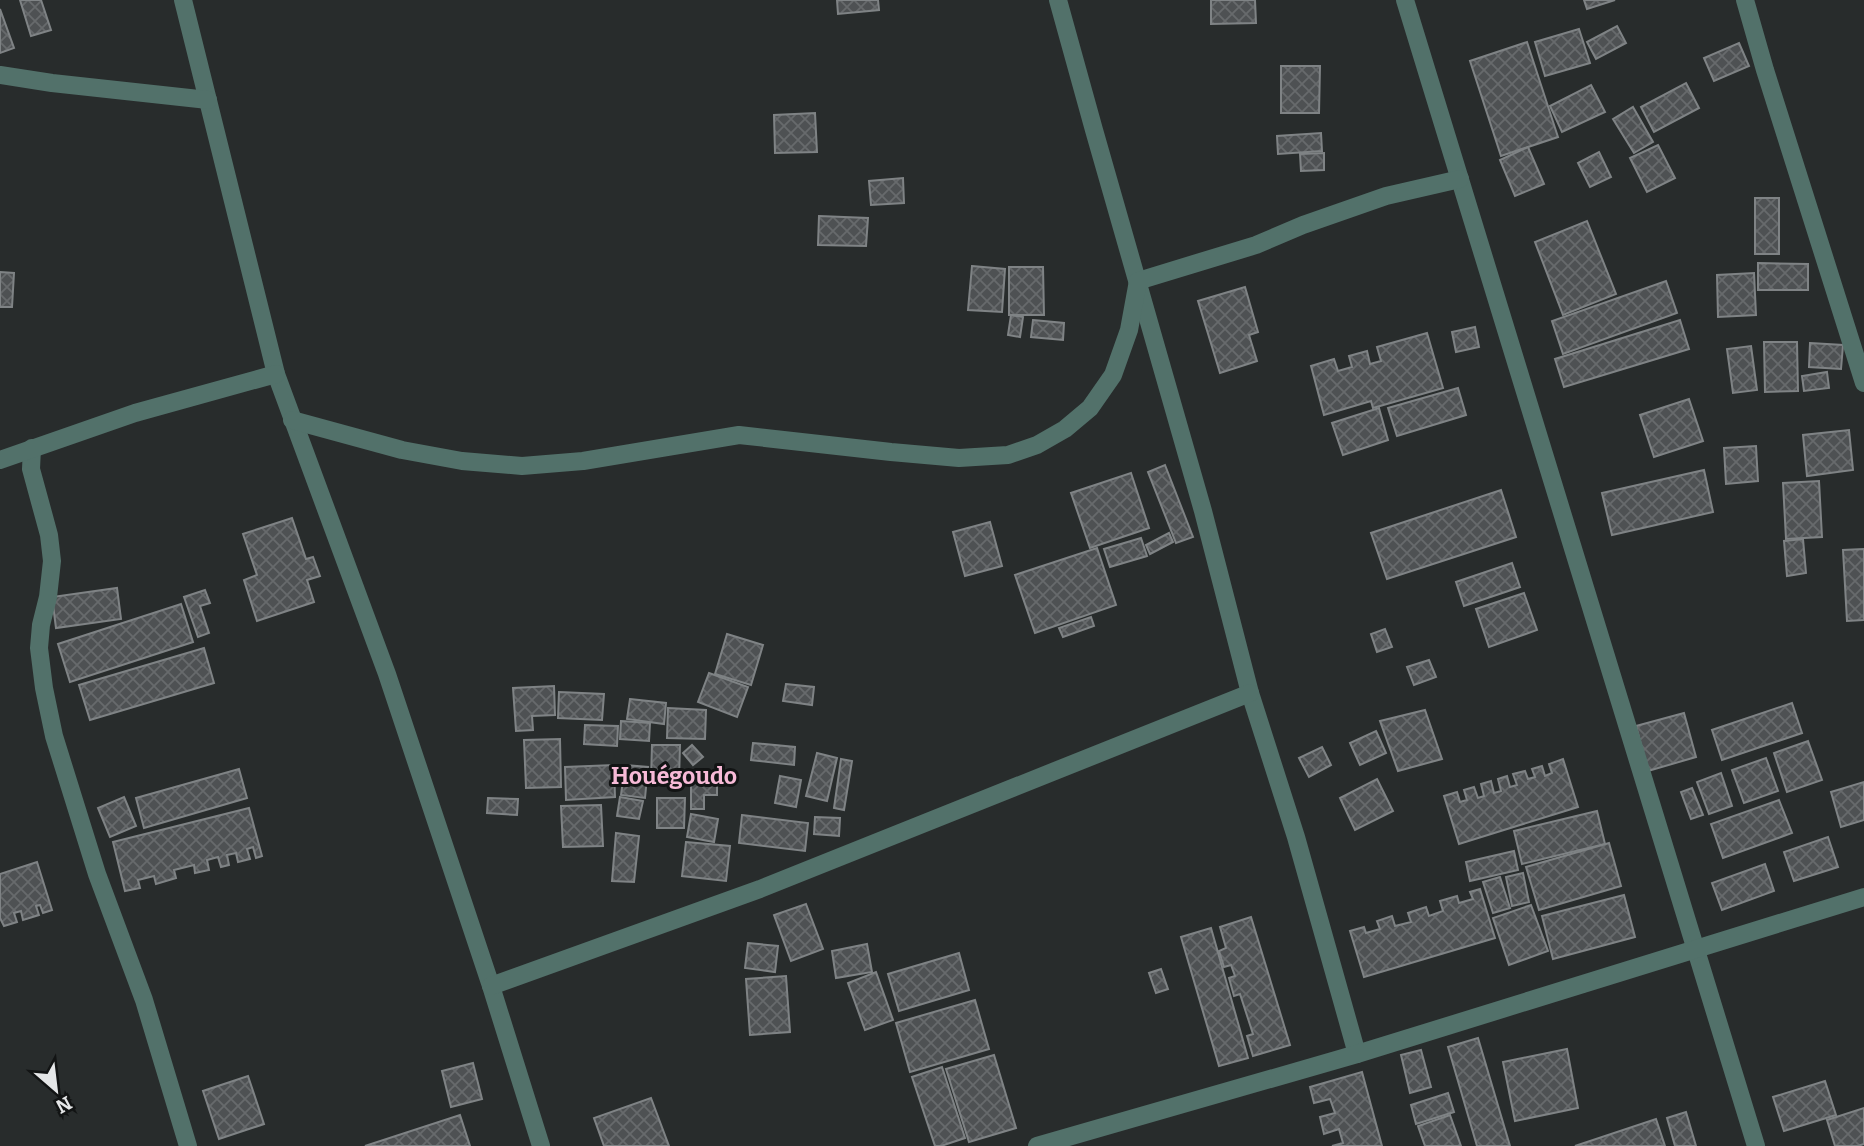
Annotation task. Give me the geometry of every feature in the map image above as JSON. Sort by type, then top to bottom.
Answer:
[{"type":"street","points":[[183,0],[276,374],[387,674],[541,1146]]},
{"type":"street","points":[[1058,0],[1203,511],[1250,693],[1296,837],[1357,1054]]},
{"type":"street","points":[[1405,0],[1756,1146]]},
{"type":"street","points":[[1745,0],[1864,383]]},
{"type":"street","points":[[0,75],[208,100]]},
{"type":"street","points":[[1138,281],[1256,245],[1303,225],[1386,196],[1460,179]]},
{"type":"street","points":[[292,419],[402,450],[462,461],[522,466],[583,461],[739,435],[959,458],[1008,455],[1056,435],[1090,408],[1113,375],[1129,330],[1138,281]]},
{"type":"street","points":[[0,460],[135,413],[276,374]]},
{"type":"street","points":[[32,449],[31,469],[49,535],[52,561],[39,648],[54,736],[97,874],[144,1000],[188,1146]]},
{"type":"street","points":[[491,986],[761,889],[1250,693]]},
{"type":"street","points":[[1037,1146],[1357,1054],[1864,897]]},
{"type":"building","points":[[20,0],[41,0],[51,30],[31,36]]},
{"type":"building","points":[[837,0],[878,0],[879,10],[838,14]]},
{"type":"building","points":[[1211,0],[1255,0],[1256,23],[1211,24]]},
{"type":"building","points":[[1584,0],[1615,0],[1587,9]]},
{"type":"building","points":[[0,9],[14,48],[0,53]]},
{"type":"building","points":[[1617,26],[1626,43],[1596,59],[1587,42]]},
{"type":"building","points":[[1579,29],[1590,63],[1545,76],[1535,42]]},
{"type":"building","points":[[1527,42],[1558,137],[1501,156],[1470,61]]},
{"type":"building","points":[[1739,43],[1749,66],[1714,81],[1704,58]]},
{"type":"building","points":[[1281,66],[1320,66],[1319,113],[1281,113]]},
{"type":"building","points":[[1686,83],[1699,108],[1654,132],[1641,107]]},
{"type":"building","points":[[1591,85],[1605,112],[1562,132],[1550,106]]},
{"type":"building","points":[[1633,107],[1653,142],[1634,153],[1613,119]]},
{"type":"building","points":[[815,113],[817,152],[775,153],[774,115]]},
{"type":"building","points":[[1321,133],[1322,151],[1278,154],[1277,136]]},
{"type":"building","points":[[1658,145],[1675,178],[1647,192],[1630,158]]},
{"type":"building","points":[[1528,147],[1544,184],[1515,196],[1500,160]]},
{"type":"building","points":[[1599,152],[1611,177],[1590,187],[1578,163]]},
{"type":"building","points":[[1324,153],[1324,170],[1301,171],[1300,154]]},
{"type":"building","points":[[903,178],[904,203],[871,205],[869,181]]},
{"type":"building","points":[[1755,198],[1779,198],[1779,254],[1755,254]]},
{"type":"building","points":[[819,216],[868,218],[866,246],[818,245]]},
{"type":"building","points":[[1587,221],[1616,294],[1563,315],[1535,242]]},
{"type":"building","points":[[1758,263],[1808,264],[1808,290],[1758,290]]},
{"type":"building","points":[[972,266],[1005,269],[1002,312],[968,310]]},
{"type":"building","points":[[1009,267],[1043,267],[1044,315],[1009,315]]},
{"type":"building","points":[[0,272],[14,273],[12,307],[0,307]]},
{"type":"building","points":[[1754,273],[1756,315],[1718,317],[1717,275]]},
{"type":"building","points":[[1666,281],[1677,313],[1563,354],[1552,321]]},
{"type":"building","points":[[1245,287],[1258,332],[1249,335],[1257,361],[1220,373],[1198,301]]},
{"type":"building","points":[[1011,315],[1023,317],[1020,337],[1008,335]]},
{"type":"building","points":[[1033,320],[1064,323],[1063,340],[1031,337]]},
{"type":"building","points":[[1680,320],[1689,349],[1564,387],[1555,359]]},
{"type":"building","points":[[1475,327],[1479,347],[1456,352],[1452,332]]},
{"type":"building","points":[[1427,333],[1443,388],[1373,408],[1371,401],[1324,415],[1311,366],[1334,359],[1338,371],[1352,367],[1349,356],[1367,351],[1370,364],[1381,361],[1377,347]]},
{"type":"building","points":[[1764,342],[1797,342],[1798,391],[1765,392]]},
{"type":"building","points":[[1810,343],[1843,345],[1841,369],[1809,367]]},
{"type":"building","points":[[1751,346],[1757,390],[1733,393],[1727,349]]},
{"type":"building","points":[[1827,372],[1829,388],[1804,391],[1802,376]]},
{"type":"building","points":[[1458,388],[1466,415],[1397,436],[1388,408]]},
{"type":"building","points":[[1689,399],[1703,441],[1654,457],[1640,415]]},
{"type":"building","points":[[1379,408],[1388,440],[1343,455],[1332,423]]},
{"type":"building","points":[[1849,430],[1853,470],[1807,476],[1803,435]]},
{"type":"building","points":[[1756,446],[1758,481],[1726,484],[1724,448]]},
{"type":"building","points":[[1165,465],[1193,537],[1176,543],[1148,472]]},
{"type":"building","points":[[1704,470],[1713,512],[1612,535],[1602,493]]},
{"type":"building","points":[[1131,473],[1149,528],[1090,548],[1071,493]]},
{"type":"building","points":[[1819,481],[1822,537],[1786,539],[1783,483]]},
{"type":"building","points":[[1501,490],[1516,537],[1387,579],[1371,533]]},
{"type":"building","points":[[292,518],[306,559],[313,557],[320,576],[307,580],[314,602],[257,621],[244,580],[257,575],[243,534]]},
{"type":"building","points":[[990,522],[1002,566],[965,576],[953,532]]},
{"type":"building","points":[[1169,533],[1173,542],[1150,554],[1146,545]]},
{"type":"building","points":[[1141,538],[1147,556],[1110,567],[1104,549]]},
{"type":"building","points":[[1803,539],[1806,573],[1787,576],[1784,541]]},
{"type":"building","points":[[1097,548],[1116,605],[1035,633],[1015,575]]},
{"type":"building","points":[[1864,549],[1864,620],[1847,621],[1843,550]]},
{"type":"building","points":[[1512,563],[1520,587],[1464,606],[1456,582]]},
{"type":"building","points":[[117,588],[121,619],[56,628],[52,597]]},
{"type":"building","points":[[205,590],[210,603],[200,606],[209,633],[198,637],[184,597]]},
{"type":"building","points":[[1524,593],[1537,630],[1489,647],[1476,609]]},
{"type":"building","points":[[181,604],[193,642],[70,682],[58,644]]},
{"type":"building","points":[[1091,617],[1094,626],[1063,637],[1059,628]]},
{"type":"building","points":[[1385,629],[1392,647],[1377,652],[1371,634]]},
{"type":"building","points":[[727,634],[763,645],[751,685],[715,674]]},
{"type":"building","points":[[204,648],[214,683],[90,720],[79,685]]},
{"type":"building","points":[[1429,660],[1436,677],[1414,685],[1407,667]]},
{"type":"building","points":[[709,673],[748,687],[737,717],[698,702]]},
{"type":"building","points":[[786,684],[814,687],[812,705],[783,701]]},
{"type":"building","points":[[554,686],[555,715],[532,716],[533,730],[516,731],[513,688]]},
{"type":"building","points":[[559,692],[604,694],[602,720],[558,718]]},
{"type":"building","points":[[630,699],[666,703],[664,724],[627,719]]},
{"type":"building","points":[[1792,703],[1802,733],[1722,760],[1712,730]]},
{"type":"building","points":[[668,708],[706,710],[705,739],[667,738]]},
{"type":"building","points":[[1425,710],[1442,759],[1398,771],[1380,721]]},
{"type":"building","points":[[1684,713],[1696,757],[1648,771],[1636,726]]},
{"type":"building","points":[[621,721],[650,723],[649,741],[620,739]]},
{"type":"building","points":[[585,725],[618,726],[617,746],[584,744]]},
{"type":"building","points":[[1376,731],[1386,753],[1360,765],[1350,743]]},
{"type":"building","points":[[560,739],[561,787],[526,788],[524,740]]},
{"type":"building","points":[[1808,741],[1822,780],[1787,792],[1774,753]]},
{"type":"building","points":[[753,743],[795,747],[794,765],[751,760]]},
{"type":"building","points":[[652,745],[680,745],[679,779],[651,779]]},
{"type":"building","points":[[692,745],[703,757],[693,765],[683,753]]},
{"type":"building","points":[[1322,747],[1331,765],[1309,777],[1299,758]]},
{"type":"building","points":[[817,753],[837,758],[827,801],[806,796]]},
{"type":"building","points":[[1766,758],[1778,791],[1744,803],[1732,770]]},
{"type":"building","points":[[841,759],[852,761],[844,810],[834,808]]},
{"type":"building","points":[[1563,759],[1578,807],[1459,844],[1444,796],[1457,792],[1460,802],[1467,800],[1464,790],[1474,787],[1478,798],[1484,796],[1481,784],[1491,781],[1494,793],[1501,791],[1498,779],[1507,776],[1510,787],[1517,785],[1513,774],[1525,771],[1528,779],[1535,777],[1532,769],[1542,766],[1545,776],[1552,773],[1549,764]]},
{"type":"building","points":[[614,765],[615,797],[566,800],[565,767]]},
{"type":"building","points":[[625,765],[648,767],[645,798],[621,795]]},
{"type":"building","points":[[239,769],[247,798],[144,828],[136,798]]},
{"type":"building","points":[[1721,773],[1732,806],[1709,814],[1697,782]]},
{"type":"building","points":[[780,776],[801,780],[796,807],[775,803]]},
{"type":"building","points":[[1377,779],[1393,811],[1355,830],[1340,798]]},
{"type":"building","points":[[691,781],[717,781],[717,795],[704,795],[704,809],[691,809]]},
{"type":"building","points":[[1864,782],[1864,820],[1841,827],[1831,792]]},
{"type":"building","points":[[1692,788],[1703,815],[1691,819],[1681,792]]},
{"type":"building","points":[[124,797],[136,826],[110,837],[98,808]]},
{"type":"building","points":[[620,797],[643,801],[639,819],[617,816]]},
{"type":"building","points":[[488,798],[518,799],[517,815],[487,813]]},
{"type":"building","points":[[657,798],[685,798],[684,828],[657,828]]},
{"type":"building","points":[[1779,800],[1792,833],[1723,858],[1711,824]]},
{"type":"building","points":[[601,805],[603,846],[563,847],[561,806]]},
{"type":"building","points":[[249,808],[262,856],[256,858],[253,847],[247,849],[250,859],[238,862],[236,853],[227,855],[229,865],[221,867],[218,857],[207,860],[209,870],[195,873],[194,865],[174,870],[176,878],[156,884],[154,876],[138,880],[140,888],[125,891],[113,842]]},
{"type":"building","points":[[1597,811],[1605,844],[1522,864],[1514,831]]},
{"type":"building","points":[[691,814],[718,819],[714,842],[687,837]]},
{"type":"building","points":[[742,815],[808,823],[805,851],[739,843]]},
{"type":"building","points":[[815,817],[840,818],[839,836],[814,834]]},
{"type":"building","points":[[616,833],[639,836],[634,882],[612,881]]},
{"type":"building","points":[[1828,837],[1838,867],[1794,881],[1784,852]]},
{"type":"building","points":[[686,842],[730,846],[726,881],[682,876]]},
{"type":"building","points":[[1609,843],[1621,886],[1539,910],[1526,867]]},
{"type":"building","points":[[1514,851],[1518,870],[1470,881],[1466,862]]},
{"type":"building","points":[[37,862],[52,910],[43,913],[40,905],[36,906],[39,915],[23,920],[21,911],[14,913],[17,922],[4,926],[0,918],[0,874]]},
{"type":"building","points":[[1765,864],[1774,891],[1722,910],[1712,883]]},
{"type":"building","points":[[1523,873],[1529,902],[1512,906],[1506,877]]},
{"type":"building","points":[[1500,877],[1510,908],[1493,913],[1483,882]]},
{"type":"building","points":[[1480,889],[1495,938],[1364,977],[1350,931],[1364,927],[1366,933],[1380,929],[1377,921],[1392,916],[1395,926],[1411,922],[1408,913],[1426,907],[1429,916],[1443,911],[1440,901],[1457,896],[1459,903],[1473,899],[1470,892]]},
{"type":"building","points":[[1624,895],[1635,937],[1553,959],[1542,916]]},
{"type":"building","points":[[806,904],[823,949],[791,961],[774,915]]},
{"type":"building","points":[[1531,905],[1548,951],[1509,965],[1493,918]]},
{"type":"building","points":[[1251,917],[1290,1045],[1253,1056],[1247,1036],[1253,1034],[1240,994],[1234,996],[1229,978],[1235,976],[1231,965],[1224,967],[1219,951],[1226,948],[1220,927]]},
{"type":"building","points":[[1211,928],[1248,1058],[1219,1066],[1181,937]]},
{"type":"building","points":[[748,943],[778,946],[775,972],[745,968]]},
{"type":"building","points":[[867,944],[872,972],[836,978],[832,951]]},
{"type":"building","points":[[959,953],[969,990],[899,1011],[888,974]]},
{"type":"building","points":[[1161,969],[1168,989],[1156,993],[1149,973]]},
{"type":"building","points":[[876,972],[893,1020],[865,1030],[848,983]]},
{"type":"building","points":[[786,976],[790,1032],[750,1035],[746,979]]},
{"type":"building","points":[[975,1000],[989,1049],[910,1072],[896,1023]]},
{"type":"building","points":[[1478,1038],[1510,1146],[1477,1146],[1448,1047]]},
{"type":"building","points":[[1567,1049],[1578,1108],[1515,1121],[1503,1062]]},
{"type":"building","points":[[1421,1050],[1431,1087],[1410,1093],[1401,1055]]},
{"type":"building","points":[[994,1055],[1016,1128],[969,1142],[946,1069]]},
{"type":"building","points":[[473,1063],[482,1099],[451,1107],[442,1071]]},
{"type":"building","points":[[942,1067],[965,1138],[935,1146],[912,1077]]},
{"type":"building","points":[[1362,1072],[1382,1146],[1332,1146],[1343,1143],[1339,1129],[1324,1134],[1320,1117],[1335,1113],[1330,1099],[1314,1103],[1310,1087]]},
{"type":"building","points":[[248,1076],[264,1124],[219,1139],[203,1091]]},
{"type":"building","points":[[1825,1081],[1836,1115],[1784,1131],[1773,1097]]},
{"type":"building","points":[[1448,1093],[1454,1112],[1416,1124],[1411,1105]]},
{"type":"building","points":[[651,1098],[669,1146],[604,1146],[594,1118]]},
{"type":"building","points":[[1864,1108],[1864,1144],[1835,1146],[1827,1120]]},
{"type":"building","points":[[1686,1112],[1696,1146],[1675,1146],[1667,1118]]},
{"type":"building","points":[[460,1115],[470,1146],[365,1146]]},
{"type":"building","points":[[1450,1115],[1461,1146],[1425,1146],[1418,1126]]},
{"type":"building","points":[[1656,1119],[1665,1146],[1575,1146]]},
{"type":"district","name":"Houégoudo","points":[[674,776]]}]
